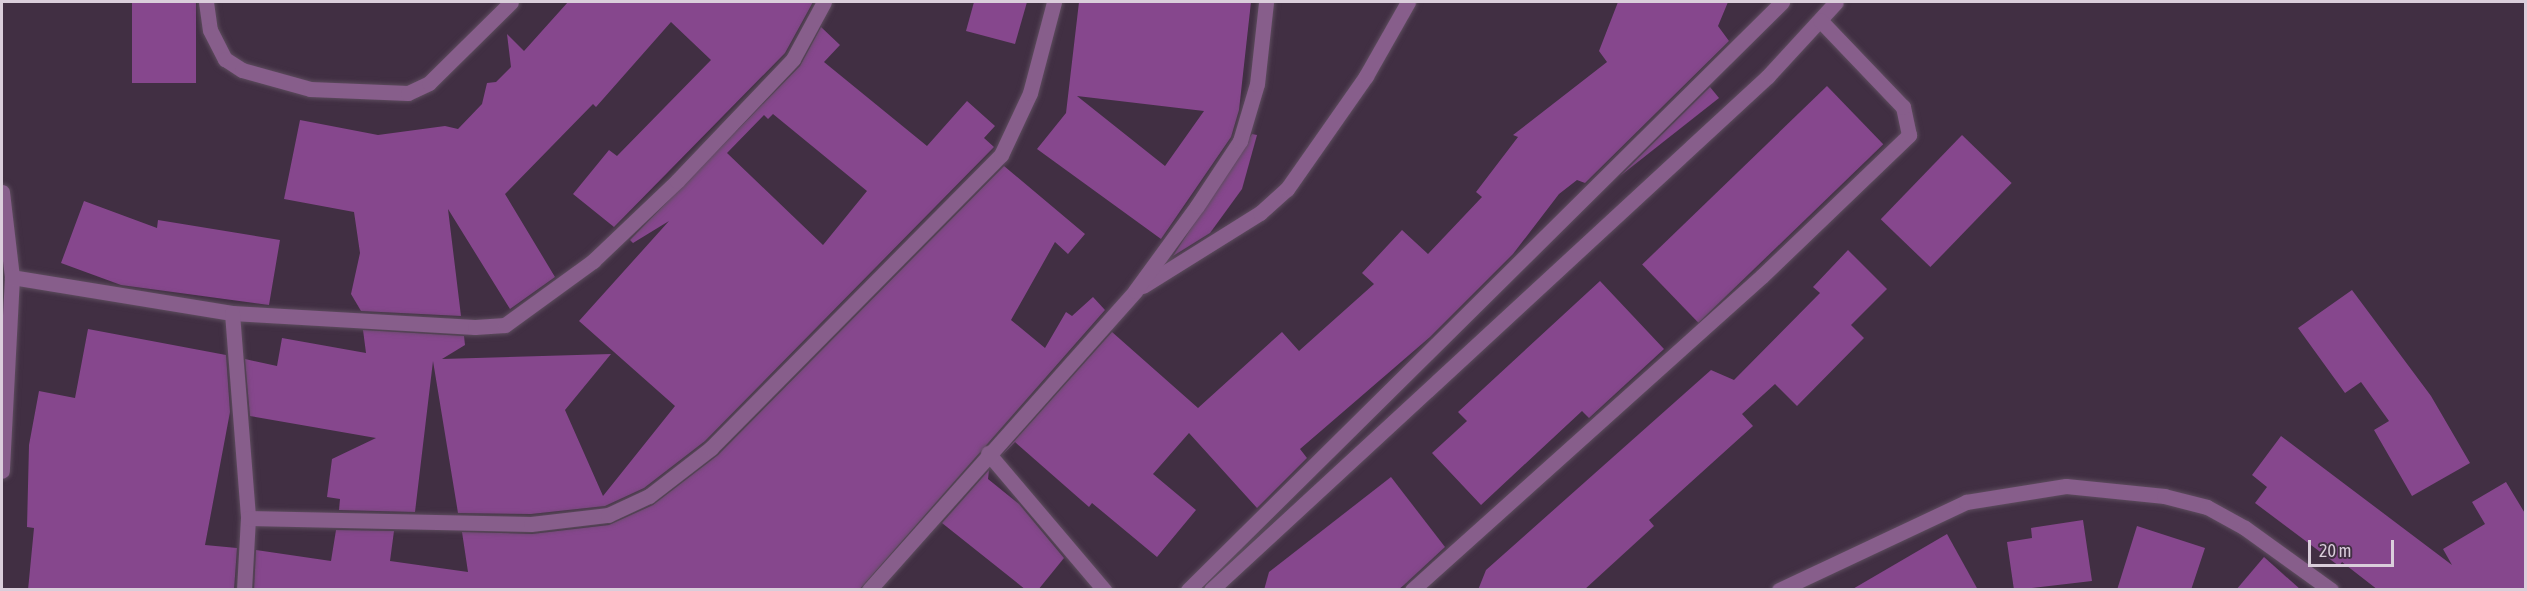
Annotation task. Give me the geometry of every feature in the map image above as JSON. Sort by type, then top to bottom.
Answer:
[{"type":"street","points":[[206,2],[210,30],[225,58],[242,70],[310,88],[408,93],[429,83],[511,2]]},
{"type":"street","points":[[12,277],[232,313],[475,327],[505,325],[593,261],[676,181],[793,59],[824,2]]},
{"type":"street","points":[[248,518],[531,524],[608,515],[649,496],[711,448],[1001,155],[1030,93],[1054,2]]},
{"type":"street","points":[[869,590],[988,453],[1135,291],[1240,141],[1257,84],[1266,2]]},
{"type":"street","points":[[1135,291],[1260,213],[1287,189],[1366,76],[1408,2]]},
{"type":"street","points":[[1188,590],[1782,2]]},
{"type":"street","points":[[1211,590],[1538,291],[1768,76],[1836,2]]},
{"type":"street","points":[[1412,590],[1901,146],[1909,135],[1910,121],[1903,107],[1820,20]]},
{"type":"street","points":[[2,192],[12,277],[2,471]]},
{"type":"street","points":[[232,313],[248,518],[244,590]]},
{"type":"street","points":[[988,453],[1104,590]]},
{"type":"street","points":[[1779,590],[1966,502],[2066,486],[2164,496],[2207,507],[2245,528],[2331,590]]},
{"type":"building","points":[[132,2],[196,2],[196,83],[132,83]]},
{"type":"building","points":[[568,2],[813,2],[785,53],[614,227],[573,194],[609,150],[617,156],[711,60],[671,22],[596,107],[593,104],[505,194],[555,277],[510,309],[448,209],[461,316],[361,311],[351,294],[360,253],[354,212],[284,199],[300,120],[378,135],[445,126],[458,129],[482,104],[487,83],[496,82],[511,67],[507,34],[524,51]]},
{"type":"building","points":[[974,2],[1027,2],[1015,44],[966,31]]},
{"type":"building","points":[[1079,2],[1251,2],[1239,110],[1231,137],[1161,239],[1037,149],[1066,113]],"holes":[[[1077,96],[1204,111],[1165,166]]]},
{"type":"building","points":[[1618,2],[1728,2],[1718,26],[1729,41],[1585,183],[1577,180],[1559,194],[1513,254],[1430,337],[1300,449],[1307,458],[1257,508],[1189,433],[1153,474],[1196,510],[1157,557],[1092,503],[1089,507],[1015,442],[1002,455],[1112,332],[1198,408],[1282,332],[1299,351],[1374,284],[1362,273],[1402,230],[1428,254],[1482,197],[1476,192],[1518,137],[1513,135],[1607,62],[1599,51]]},
{"type":"building","points":[[821,27],[840,45],[824,62],[927,146],[967,101],[995,126],[984,138],[994,147],[705,441],[644,488],[605,506],[531,514],[458,513],[433,361],[415,512],[339,510],[340,499],[327,497],[332,459],[376,438],[250,416],[245,359],[277,366],[282,338],[366,353],[363,330],[464,336],[465,345],[442,359],[611,354],[565,410],[603,496],[675,406],[579,321],[669,221],[633,243],[630,240],[800,66]],"holes":[[[773,114],[867,191],[823,245],[727,153],[764,115],[768,119]]]},
{"type":"building","points":[[1827,86],[1883,144],[1698,323],[1642,265]]},
{"type":"building","points":[[1710,87],[1719,98],[1620,176]]},
{"type":"building","points":[[1252,134],[1257,135],[1242,189],[1210,233],[1173,256]]},
{"type":"building","points":[[1962,135],[2012,183],[1930,267],[1881,219]]},
{"type":"building","points":[[1004,166],[1085,234],[1068,254],[1055,242],[1011,320],[1045,348],[1066,312],[1072,316],[1093,297],[1105,310],[859,590],[254,590],[256,550],[331,561],[336,530],[394,531],[390,561],[468,572],[462,532],[532,534],[609,525],[653,505],[718,455]]},
{"type":"building","points":[[84,201],[157,228],[158,220],[280,240],[269,305],[121,285],[61,263]]},
{"type":"building","points":[[1848,250],[1887,289],[1851,325],[1864,338],[1797,406],[1775,384],[1742,414],[1753,426],[1649,520],[1654,526],[1584,590],[1478,590],[1486,570],[1711,370],[1734,380],[1820,293],[1813,287]]},
{"type":"building","points":[[1600,281],[1664,349],[1589,418],[1582,411],[1481,505],[1432,453],[1467,421],[1458,412]]},
{"type":"building","points":[[2352,290],[2431,396],[2470,463],[2412,496],[2374,430],[2389,421],[2361,382],[2345,393],[2298,328]]},
{"type":"building","points":[[88,329],[226,355],[230,412],[205,545],[237,548],[234,590],[28,590],[34,528],[27,527],[29,445],[39,391],[75,398]]},
{"type":"building","points":[[2281,436],[2452,565],[2443,549],[2485,524],[2472,502],[2506,482],[2526,515],[2526,590],[2378,590],[2342,562],[2339,566],[2255,503],[2267,487],[2252,475]]},
{"type":"building","points":[[989,470],[988,479],[1019,504],[1064,558],[1038,590],[1026,590],[942,523]]},
{"type":"building","points":[[1391,477],[1445,547],[1404,585],[1398,590],[1264,590],[1269,572]]},
{"type":"building","points":[[2083,520],[2092,581],[2014,590],[2007,542],[2032,538],[2031,528]]},
{"type":"building","points":[[2137,526],[2205,548],[2191,590],[2117,590]]},
{"type":"building","points":[[1947,534],[1978,590],[1851,590]]},
{"type":"building","points":[[2264,557],[2301,590],[2236,590]]}]
